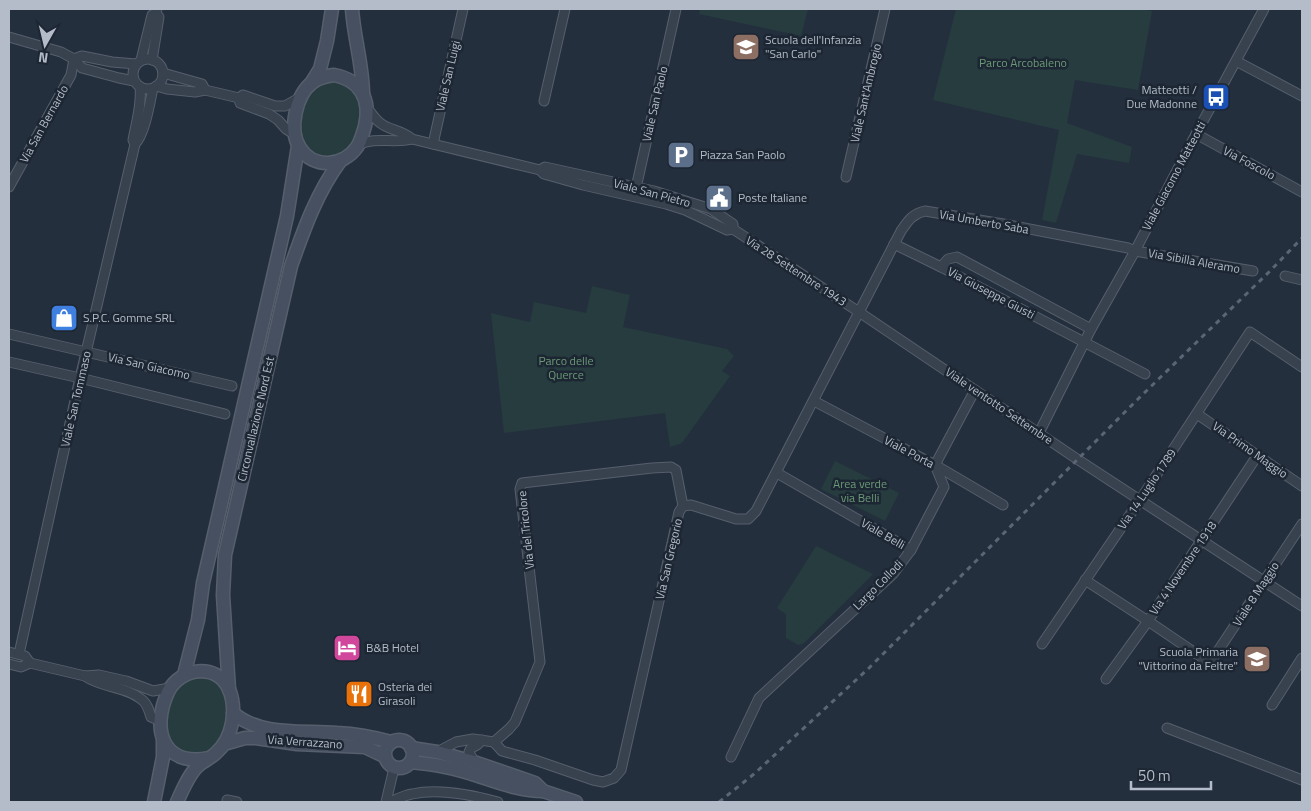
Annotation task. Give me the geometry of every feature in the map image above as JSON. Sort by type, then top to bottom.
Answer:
[{"type":"main road","points":[[332,9],[320,69],[301,97],[294,123],[296,140],[304,154],[314,162],[327,164],[341,160],[353,152],[358,145],[367,117],[352,9]]},
{"type":"main road","points":[[311,83],[325,76],[344,77],[353,81],[359,87],[365,101]]},
{"type":"main road","name":"Circonvallazione Nord Est","points":[[184,675],[198,620],[203,583],[287,216],[296,140]]},
{"type":"main road","name":"Circonvallazione Nord Est","points":[[177,802],[197,767],[216,753],[224,744],[232,724],[233,713],[229,690],[223,596],[225,555],[291,266],[315,202],[341,160]]},
{"type":"main road","points":[[208,758],[190,760],[176,755],[167,749],[160,729],[164,700],[170,688],[184,675],[193,672],[203,671],[219,677],[229,690]]},
{"type":"main road","name":"Via Verrazzano","points":[[233,713],[240,719],[269,729],[359,735],[391,742],[402,740],[411,748],[437,752],[474,762],[535,783],[543,791]]},
{"type":"main road","name":"Via Verrazzano","points":[[224,744],[245,738],[256,738],[297,744],[365,747],[384,756],[387,763],[394,768],[405,767],[411,762],[443,766],[510,786],[532,791],[543,791],[576,802]]},
{"type":"main road","points":[[154,802],[163,757],[163,739]]},
{"type":"main road","points":[[384,756],[386,748],[391,742]]},
{"type":"main road","points":[[411,748],[413,752],[411,762]]},
{"type":"street","name":"Viale San Luigi","points":[[433,144],[463,9]]},
{"type":"street","points":[[544,101],[565,9]]},
{"type":"street","name":"Viale San Paolo","points":[[636,188],[676,9]]},
{"type":"street","name":"Viale Sant'Ambrogio","points":[[846,177],[885,9]]},
{"type":"street","name":"Viale Giacomo Matteotti","points":[[1039,433],[1091,329],[1264,9]]},
{"type":"street","points":[[137,84],[133,72],[138,62],[152,15],[157,11],[159,17],[152,60]]},
{"type":"street","points":[[9,37],[61,52],[74,59],[82,68],[119,78],[149,89],[160,83],[163,73],[160,65],[148,59],[138,62],[112,62],[82,56],[74,59]]},
{"type":"street","name":"Via San Bernardo","points":[[9,187],[71,75],[74,59]]},
{"type":"street","points":[[1236,61],[1302,96]]},
{"type":"street","points":[[163,73],[202,84],[205,90]]},
{"type":"street","name":"Viale San Tommaso","points":[[135,144],[133,140],[141,96],[137,84]]},
{"type":"street","points":[[155,87],[195,92],[205,90],[239,98],[244,95],[275,106],[285,106],[301,97]]},
{"type":"street","name":"Viale San Tommaso","points":[[20,654],[80,378],[135,144],[139,140],[155,87]]},
{"type":"street","points":[[239,98],[240,103],[269,114],[278,120],[296,140]]},
{"type":"street","points":[[365,101],[380,123],[406,134],[412,139]]},
{"type":"street","name":"Via Foscolo","points":[[1196,134],[1302,192]]},
{"type":"street","points":[[358,145],[366,141],[404,141],[412,139]]},
{"type":"street","name":"Viale San Pietro","points":[[412,139],[540,170],[544,174],[560,179],[685,210],[727,230],[733,229],[733,224],[711,209],[654,192],[545,167],[540,170]]},
{"type":"street","points":[[600,189],[606,186],[632,191],[636,188],[641,198]]},
{"type":"street","name":"Via Umberto Saba","points":[[859,312],[894,244],[910,218],[919,212],[925,211],[1009,225],[1128,248],[1134,251]]},
{"type":"street","name":"Via 28 Settembre 1943","points":[[733,229],[859,312]]},
{"type":"street","points":[[894,244],[942,267]]},
{"type":"street","name":"Via Sibilla Aleramo","points":[[1134,251],[1253,271]]},
{"type":"street","name":"Via Giuseppe Giusti","points":[[1085,343],[942,267],[948,259],[957,257],[1091,329]]},
{"type":"street","points":[[1285,276],[1302,280]]},
{"type":"street","name":"Viale ventotto Settembre","points":[[859,312],[1140,500]]},
{"type":"street","name":"Via San Gregorio","points":[[494,742],[502,751],[593,780],[604,782],[614,778],[621,770],[679,512],[683,506],[691,505],[736,519],[748,519],[756,511],[859,312]]},
{"type":"street","name":"Via 14 Luglio 1789","points":[[1042,644],[1140,500],[1250,332],[1302,367]]},
{"type":"street","name":"Via San Giacomo","points":[[9,334],[232,386]]},
{"type":"street","points":[[1085,343],[1145,374]]},
{"type":"street","points":[[9,362],[225,414]]},
{"type":"street","points":[[935,465],[975,390]]},
{"type":"street","name":"Viale Porta","points":[[814,401],[935,465],[1003,505]]},
{"type":"street","name":"Via Primo Maggio","points":[[1197,414],[1302,486]]},
{"type":"street","name":"Via 4 Novembre 1918","points":[[1106,679],[1148,621],[1257,456]]},
{"type":"street","name":"Largo Collodi","points":[[732,757],[760,698],[893,574],[911,550],[944,487],[935,465]]},
{"type":"street","name":"Via del Tricolore","points":[[494,742],[516,722],[540,662],[520,489],[522,483],[671,467],[676,470],[683,506]]},
{"type":"street","name":"Viale Belli","points":[[777,473],[911,550]]},
{"type":"street","points":[[1140,500],[1302,606]]},
{"type":"street","name":"Viale 8 Maggio","points":[[1148,621],[1210,663],[1302,524]]},
{"type":"street","points":[[1085,580],[1148,621]]},
{"type":"street","points":[[9,652],[25,656],[30,663]]},
{"type":"street","points":[[1272,705],[1302,658]]},
{"type":"street","points":[[9,664],[21,667],[30,663],[85,676],[99,675],[153,691],[170,688]]},
{"type":"street","points":[[85,676],[93,682],[118,689],[142,699],[148,707],[151,717],[160,722]]},
{"type":"street","points":[[1167,728],[1302,780]]},
{"type":"street","points":[[437,752],[456,742],[473,739],[494,742]]},
{"type":"street","points":[[474,762],[469,752],[471,748],[482,740]]},
{"type":"street","points":[[386,802],[394,768]]},
{"type":"street","points":[[390,802],[412,794],[432,792],[475,796],[498,802]]},
{"type":"street","points":[[227,800],[237,802]]},
{"type":"green space","points":[[700,9],[808,9],[801,36],[699,14]]},
{"type":"green space","name":"Parco Arcobaleno","points":[[956,9],[1141,9],[1152,11],[1138,90],[1075,80],[1067,123],[1132,147],[1129,163],[1077,154],[1056,223],[1042,220],[1059,130],[933,100]]},
{"type":"green space","points":[[327,82],[338,82],[351,87],[359,100],[361,117],[359,129],[349,148],[344,153],[332,158],[319,157],[307,149],[300,132],[301,114],[305,101],[314,88]]},
{"type":"green space","name":"Parco delle Querce","points":[[592,286],[630,295],[623,327],[727,349],[734,356],[722,371],[730,376],[682,443],[670,447],[665,413],[504,433],[491,313],[530,322],[534,302],[586,313]]},
{"type":"green space","name":"Area verde via Belli","points":[[835,461],[899,493],[885,521],[821,489]]},
{"type":"green space","points":[[816,546],[873,574],[804,643],[798,645],[786,638],[786,614],[777,608]]},
{"type":"green space","points":[[194,678],[205,678],[217,683],[226,696],[227,713],[225,726],[216,744],[210,750],[199,755],[186,753],[173,745],[167,729],[171,698],[181,685]]},
{"type":"railway","points":[[719,802],[754,774],[869,668],[1302,238]]},
{"type":"place","name":"Scuola dell'Infanzia \"San Carlo\"","points":[[746,47]]},
{"type":"place","name":"Matteotti / Due Madonne","points":[[1216,97]]},
{"type":"place","name":"Piazza San Paolo","points":[[681,155]]},
{"type":"place","name":"Poste Italiane","points":[[719,198]]},
{"type":"place","name":"S.P.C. Gomme SRL","points":[[64,318]]},
{"type":"place","name":"B&B Hotel","points":[[347,648]]},
{"type":"place","name":"Scuola Primaria \"Vittorino da Feltre\"","points":[[1257,659]]},
{"type":"place","name":"Osteria dei Girasoli","points":[[359,694]]}]
